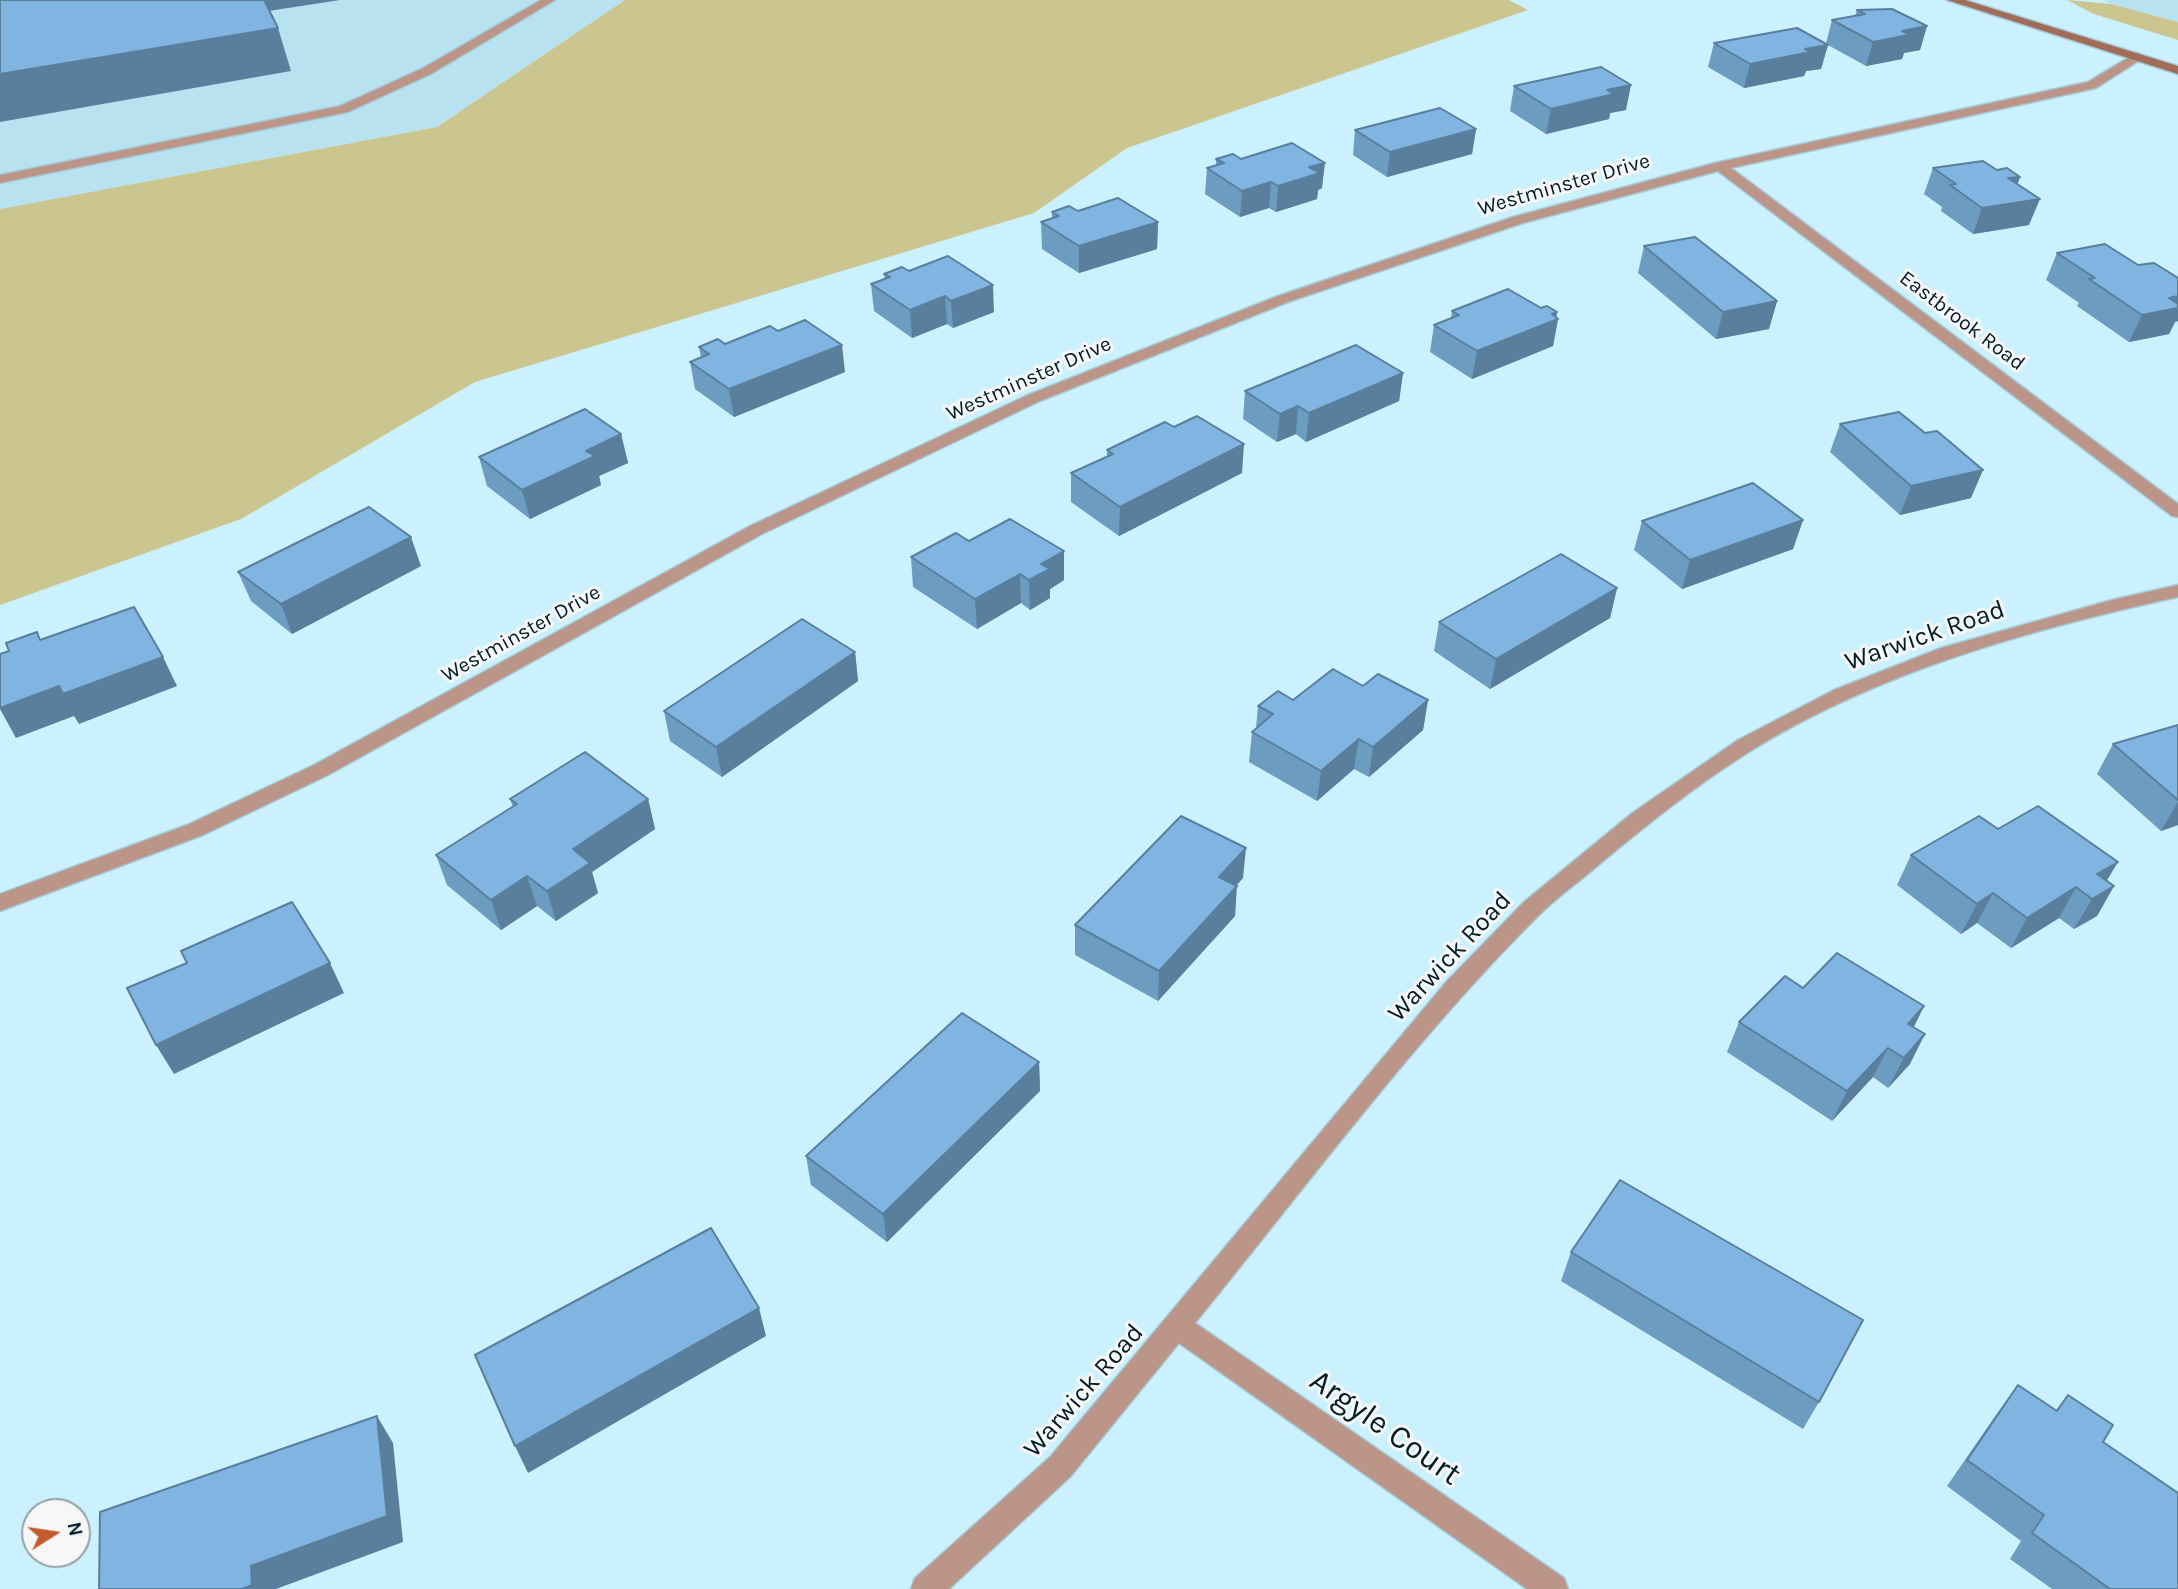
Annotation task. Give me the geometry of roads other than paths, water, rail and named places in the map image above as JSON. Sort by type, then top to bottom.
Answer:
[{"type":"street","points":[[0,179],[344,109],[427,71],[550,0]]},
{"type":"street","points":[[1953,0],[2178,70]]},
{"type":"street","name":"Westminster Drive","points":[[0,903],[195,830],[321,770],[756,530],[1034,398],[1283,299],[1517,220],[1720,166],[2092,85],[2136,57]]},
{"type":"street","name":"Eastbrook Road","points":[[1720,166],[2178,512]]},
{"type":"street","name":"Warwick Road","points":[[926,1589],[1060,1467],[1455,987],[1532,908],[1639,820],[1745,746],[1841,695],[1948,652],[2119,604],[2178,591]]},
{"type":"street","name":"Argyle Court","points":[[1177,1326],[1553,1589]]}]
